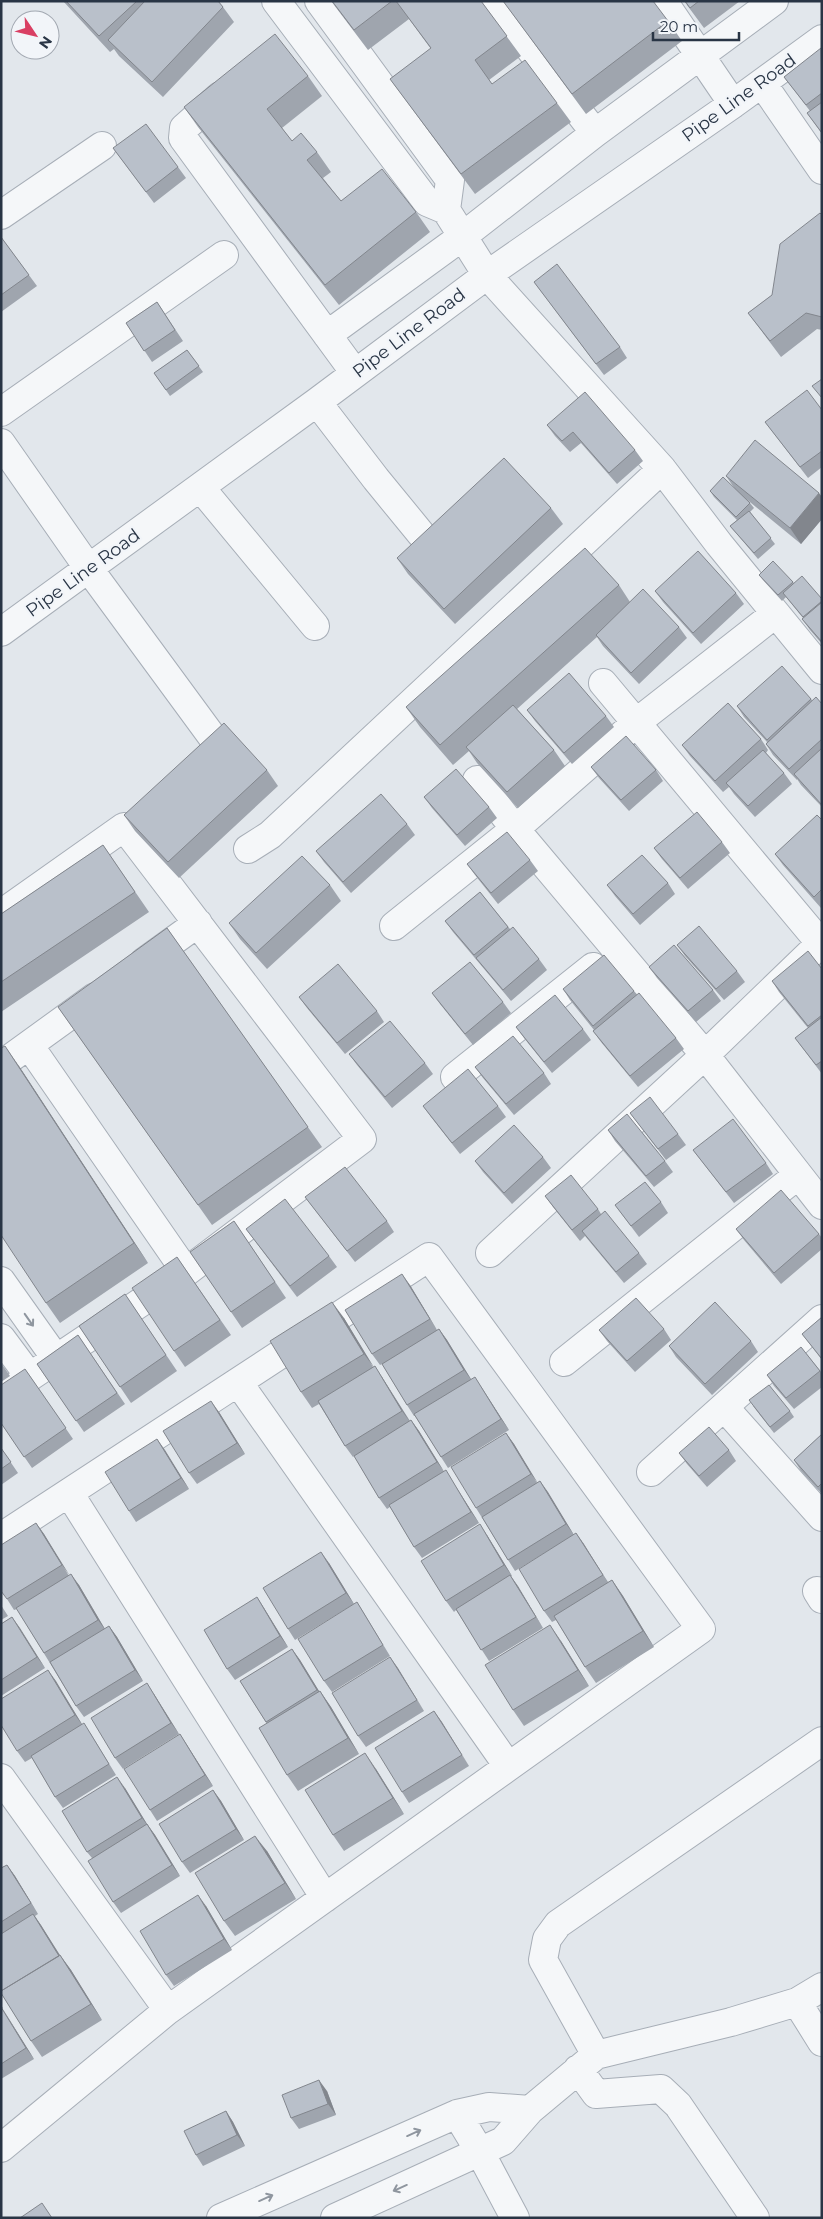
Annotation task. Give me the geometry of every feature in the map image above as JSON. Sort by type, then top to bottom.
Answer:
[{"type":"street","points":[[276,1],[427,202],[446,210],[487,275],[662,469],[775,614],[822,670]]},
{"type":"street","points":[[318,1],[450,180],[446,210]]},
{"type":"street","points":[[493,1],[595,133]]},
{"type":"street","points":[[663,1],[733,104]]},
{"type":"street","points":[[327,335],[463,236],[595,133],[774,1]]},
{"type":"street","name":"Pipe Line Road","points":[[1,632],[317,402],[487,275],[733,104],[822,39]]},
{"type":"street","points":[[236,82],[184,128],[183,138],[355,373]]},
{"type":"street","points":[[762,83],[822,170]]},
{"type":"street","points":[[1,215],[102,146]]},
{"type":"street","points":[[1,412],[224,256]]},
{"type":"street","points":[[317,402],[421,534]]},
{"type":"street","points":[[1,443],[89,569],[216,742]]},
{"type":"street","points":[[248,849],[270,835],[662,469]]},
{"type":"street","points":[[200,487],[315,626]]},
{"type":"street","points":[[394,926],[516,829],[637,722],[775,614]]},
{"type":"street","points":[[490,1252],[705,1055],[821,944],[603,683]]},
{"type":"street","points":[[477,780],[705,1055],[822,1205]]},
{"type":"street","points":[[1,914],[124,827],[362,1139],[186,1272],[1,1396]]},
{"type":"street","points":[[1,1065],[198,923]]},
{"type":"street","points":[[455,1077],[616,949]]},
{"type":"street","points":[[29,1045],[186,1272]]},
{"type":"street","points":[[564,1362],[798,1175]]},
{"type":"street","points":[[1,1537],[429,1257],[701,1628],[168,2010],[1,2148]]},
{"type":"street","points":[[1,1281],[57,1360]]},
{"type":"street","points":[[651,1472],[822,1319]]},
{"type":"street","points":[[1,1338],[30,1377]]},
{"type":"street","points":[[238,1382],[508,1766]]},
{"type":"street","points":[[724,1407],[822,1517]]},
{"type":"street","points":[[68,1493],[325,1898]]},
{"type":"street","points":[[755,2218],[678,2105],[661,2089],[596,2094],[587,2062],[543,1960],[547,1939],[558,1924],[822,1741]]},
{"type":"street","points":[[1,1778],[168,2010]]},
{"type":"street","points":[[335,2218],[503,2141],[530,2110],[587,2062],[797,2002],[822,1987]]},
{"type":"street","points":[[797,2002],[822,2042]]},
{"type":"street","points":[[221,2218],[457,2114],[489,2107],[530,2110]]},
{"type":"street","points":[[457,2114],[480,2152],[515,2218]]},
{"type":"building","points":[[66,1],[137,1],[99,36]]},
{"type":"building","points":[[145,1],[218,1],[223,7],[152,82],[108,40]]},
{"type":"building","points":[[332,1],[392,1],[354,30]]},
{"type":"building","points":[[396,1],[481,1],[507,36],[475,60],[492,84],[525,60],[557,103],[461,174],[390,79],[431,48]]},
{"type":"building","points":[[503,1],[653,1],[668,21],[572,94]]},
{"type":"building","points":[[685,1],[699,1],[690,8]]},
{"type":"building","points":[[275,34],[308,76],[267,109],[292,141],[301,133],[317,152],[307,160],[341,201],[382,169],[416,212],[325,285],[184,107]]},
{"type":"building","points":[[821,48],[822,93],[806,105],[784,77]]},
{"type":"building","points":[[822,102],[822,133],[807,113]]},
{"type":"building","points":[[146,124],[178,167],[146,192],[113,148]]},
{"type":"building","points":[[820,213],[822,215],[822,317],[806,313],[770,341],[748,313],[772,295],[780,244]]},
{"type":"building","points":[[1,237],[29,275],[1,295]]},
{"type":"building","points":[[557,264],[620,347],[596,364],[534,282]]},
{"type":"building","points":[[157,302],[175,330],[144,351],[126,323]]},
{"type":"building","points":[[187,350],[199,366],[166,390],[154,373]]},
{"type":"building","points":[[822,379],[822,398],[812,386]]},
{"type":"building","points":[[807,390],[822,410],[822,451],[800,467],[765,422]]},
{"type":"building","points":[[585,392],[635,450],[609,473],[573,432],[562,441],[547,425]]},
{"type":"building","points":[[755,440],[819,493],[790,528],[726,476]]},
{"type":"building","points":[[504,458],[551,508],[444,609],[397,558]]},
{"type":"building","points":[[723,477],[750,503],[736,517],[710,491]]},
{"type":"building","points":[[749,511],[771,538],[754,553],[730,526]]},
{"type":"building","points":[[585,548],[619,585],[440,745],[406,707]]},
{"type":"building","points":[[698,551],[736,593],[693,633],[655,591]]},
{"type":"building","points":[[773,561],[793,582],[778,595],[759,575]]},
{"type":"building","points":[[802,576],[822,599],[803,617],[783,593]]},
{"type":"building","points":[[643,589],[679,627],[631,673],[596,635]]},
{"type":"building","points":[[822,602],[822,642],[802,619]]},
{"type":"building","points":[[782,666],[811,699],[767,740],[737,706]]},
{"type":"building","points":[[569,673],[606,716],[564,753],[527,710]]},
{"type":"building","points":[[816,697],[822,704],[822,739],[789,769],[766,744]]},
{"type":"building","points":[[728,703],[761,739],[715,781],[682,745]]},
{"type":"building","points":[[513,705],[554,750],[507,792],[466,747]]},
{"type":"building","points":[[224,723],[267,770],[168,862],[124,815]]},
{"type":"building","points":[[626,736],[656,770],[621,800],[591,767]]},
{"type":"building","points":[[822,748],[822,805],[794,774]]},
{"type":"building","points":[[763,750],[784,773],[748,806],[726,783]]},
{"type":"building","points":[[456,769],[489,807],[457,835],[424,797]]},
{"type":"building","points":[[381,794],[407,824],[343,882],[316,851]]},
{"type":"building","points":[[697,812],[722,842],[680,878],[654,848]]},
{"type":"building","points":[[817,815],[822,820],[822,889],[814,897],[775,854]]},
{"type":"building","points":[[507,832],[530,860],[491,893],[467,864]]},
{"type":"building","points":[[103,845],[135,892],[1,982],[1,914]]},
{"type":"building","points":[[642,855],[668,883],[633,914],[607,885]]},
{"type":"building","points":[[302,856],[330,885],[256,953],[229,923]]},
{"type":"building","points":[[480,892],[508,927],[474,955],[445,921]]},
{"type":"building","points":[[699,926],[737,971],[716,989],[677,945]]},
{"type":"building","points":[[513,927],[539,959],[503,990],[476,958]]},
{"type":"building","points":[[167,928],[308,1127],[198,1205],[58,1007]]},
{"type":"building","points":[[674,945],[713,990],[688,1011],[649,967]]},
{"type":"building","points":[[808,951],[822,969],[822,1015],[808,1026],[772,981]]},
{"type":"building","points":[[604,955],[634,991],[593,1026],[563,989]]},
{"type":"building","points":[[470,962],[503,1002],[465,1034],[432,993]]},
{"type":"building","points":[[338,964],[377,1011],[337,1043],[299,997]]},
{"type":"building","points":[[639,993],[676,1038],[630,1076],[593,1031]]},
{"type":"building","points":[[555,995],[583,1029],[544,1062],[516,1027]]},
{"type":"building","points":[[822,1017],[822,1061],[816,1065],[795,1038]]},
{"type":"building","points":[[390,1021],[425,1063],[385,1097],[349,1054]]},
{"type":"building","points":[[513,1036],[544,1073],[506,1104],[475,1067]]},
{"type":"building","points":[[5,1046],[134,1243],[46,1303],[1,1235],[1,1048]]},
{"type":"building","points":[[468,1069],[498,1106],[452,1143],[423,1106]]},
{"type":"building","points":[[650,1097],[678,1134],[658,1149],[630,1113]]},
{"type":"building","points":[[627,1114],[665,1161],[646,1176],[608,1130]]},
{"type":"building","points":[[733,1119],[766,1163],[726,1192],[693,1150]]},
{"type":"building","points":[[514,1125],[543,1157],[504,1193],[475,1161]]},
{"type":"building","points":[[345,1167],[387,1221],[347,1251],[305,1197]]},
{"type":"building","points":[[571,1175],[598,1209],[572,1230],[545,1196]]},
{"type":"building","points":[[645,1182],[661,1202],[631,1226],[615,1205]]},
{"type":"building","points":[[781,1190],[819,1234],[774,1273],[736,1229]]},
{"type":"building","points":[[285,1199],[329,1256],[290,1286],[246,1229]]},
{"type":"building","points":[[605,1211],[639,1253],[616,1272],[582,1231]]},
{"type":"building","points":[[234,1221],[275,1282],[231,1312],[190,1252]]},
{"type":"building","points":[[177,1257],[220,1320],[174,1351],[132,1288]]},
{"type":"building","points":[[402,1274],[430,1319],[372,1354],[345,1310]]},
{"type":"building","points":[[125,1294],[166,1355],[120,1387],[79,1326]]},
{"type":"building","points":[[636,1298],[664,1329],[627,1361],[599,1330]]},
{"type":"building","points":[[332,1302],[364,1354],[301,1392],[270,1341]]},
{"type":"building","points":[[715,1302],[751,1341],[705,1384],[669,1346]]},
{"type":"building","points":[[822,1317],[822,1359],[802,1334]]},
{"type":"building","points":[[439,1329],[464,1370],[407,1405],[382,1364]]},
{"type":"building","points":[[78,1335],[117,1393],[76,1421],[37,1364]]},
{"type":"building","points":[[801,1347],[820,1371],[786,1398],[767,1375]]},
{"type":"building","points":[[375,1366],[402,1411],[345,1446],[318,1401]]},
{"type":"building","points":[[25,1369],[66,1428],[24,1457],[1,1423],[1,1385]]},
{"type":"building","points":[[475,1377],[501,1419],[441,1457],[414,1414]]},
{"type":"building","points":[[769,1385],[790,1411],[770,1427],[749,1400]]},
{"type":"building","points":[[211,1401],[237,1443],[189,1473],[163,1431]]},
{"type":"building","points":[[411,1420],[437,1462],[379,1498],[354,1456]]},
{"type":"building","points":[[709,1427],[729,1450],[699,1476],[679,1453]]},
{"type":"building","points":[[506,1433],[531,1474],[476,1508],[451,1467]]},
{"type":"building","points":[[822,1434],[822,1483],[818,1487],[794,1460]]},
{"type":"building","points":[[157,1439],[181,1478],[129,1511],[105,1472]]},
{"type":"building","points":[[1,1448],[11,1462],[1,1469]]},
{"type":"building","points":[[446,1470],[471,1512],[414,1547],[389,1505]]},
{"type":"building","points":[[540,1481],[566,1524],[508,1560],[482,1517]]},
{"type":"building","points":[[36,1523],[62,1565],[7,1599],[1,1591],[1,1545]]},
{"type":"building","points":[[480,1524],[504,1565],[446,1601],[421,1561]]},
{"type":"building","points":[[576,1533],[603,1575],[544,1611],[519,1569]]},
{"type":"building","points":[[321,1552],[346,1593],[288,1629],[263,1588]]},
{"type":"building","points":[[71,1574],[98,1620],[44,1653],[16,1608]]},
{"type":"building","points":[[510,1575],[536,1617],[481,1650],[456,1609]]},
{"type":"building","points":[[612,1580],[643,1631],[585,1667],[554,1616]]},
{"type":"building","points":[[257,1597],[280,1636],[227,1669],[204,1630]]},
{"type":"building","points":[[357,1602],[383,1645],[324,1681],[298,1639]]},
{"type":"building","points":[[12,1617],[37,1657],[1,1680],[1,1624]]},
{"type":"building","points":[[550,1625],[578,1670],[513,1710],[485,1665]]},
{"type":"building","points":[[109,1626],[135,1670],[76,1706],[50,1662]]},
{"type":"building","points":[[292,1649],[317,1690],[266,1722],[240,1681]]},
{"type":"building","points":[[390,1657],[417,1700],[358,1736],[332,1693]]},
{"type":"building","points":[[48,1670],[75,1715],[17,1751],[1,1725],[1,1699]]},
{"type":"building","points":[[147,1683],[171,1723],[115,1758],[91,1718]]},
{"type":"building","points":[[320,1691],[348,1738],[287,1775],[259,1728]]},
{"type":"building","points":[[434,1711],[462,1755],[402,1792],[375,1748]]},
{"type":"building","points":[[84,1723],[109,1764],[55,1797],[31,1756]]},
{"type":"building","points":[[180,1734],[205,1775],[150,1810],[124,1769]]},
{"type":"building","points":[[365,1753],[393,1798],[333,1835],[305,1790]]},
{"type":"building","points":[[117,1777],[142,1818],[87,1852],[62,1811]]},
{"type":"building","points":[[213,1790],[236,1829],[182,1862],[159,1824]]},
{"type":"building","points":[[147,1824],[172,1865],[113,1902],[88,1861]]},
{"type":"building","points":[[255,1836],[285,1883],[224,1921],[195,1873]]},
{"type":"building","points":[[7,1865],[31,1903],[1,1922],[1,1868]]},
{"type":"building","points":[[198,1895],[224,1939],[166,1975],[140,1931]]},
{"type":"building","points":[[33,1914],[59,1956],[1,1991],[1,1934]]},
{"type":"building","points":[[60,1955],[91,2004],[31,2041],[1,1991]]},
{"type":"building","points":[[1,2007],[26,2048],[1,2064]]},
{"type":"building","points":[[319,2080],[328,2104],[291,2118],[282,2095]]},
{"type":"building","points":[[226,2111],[237,2135],[196,2155],[184,2131]]},
{"type":"building","points":[[42,2203],[52,2218],[20,2218]]}]
